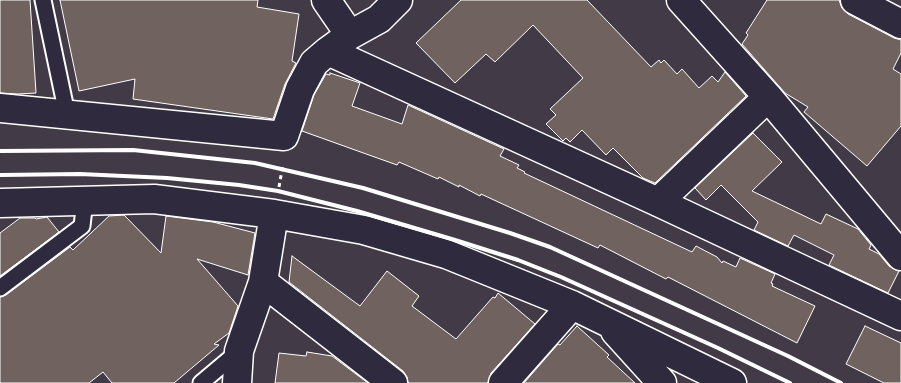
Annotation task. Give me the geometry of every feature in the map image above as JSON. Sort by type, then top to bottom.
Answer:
[{"type":"street","points":[[326,0],[350,35]]},
{"type":"street","points":[[0,108],[284,136],[300,89],[314,63],[328,50],[379,18],[398,0]]},
{"type":"street","points":[[682,0],[768,97],[901,256]]},
{"type":"street","points":[[854,0],[901,24]]},
{"type":"street","points":[[328,50],[901,316]]},
{"type":"street","points":[[658,202],[768,97]]},
{"type":"street","points":[[0,203],[154,199],[274,214],[364,230],[446,254],[572,305],[732,383]]},
{"type":"street","points":[[237,383],[239,351],[262,282],[274,214]]},
{"type":"street","points":[[262,282],[393,383]]},
{"type":"street","points":[[503,383],[572,305]]},
{"type":"street","points":[[606,320],[662,383]]},
{"type":"lane","points":[[43,0],[66,114]]},
{"type":"lane","points":[[0,288],[82,226],[85,200]]},
{"type":"lane","points":[[201,383],[239,351]]},
{"type":"path","points":[[274,214],[282,168],[284,136]]},
{"type":"building","points":[[0,0],[30,0],[36,93],[0,93]]},
{"type":"building","points":[[60,0],[258,0],[257,7],[299,14],[292,61],[296,63],[285,84],[273,119],[133,99],[135,79],[79,91]]},
{"type":"building","points":[[461,0],[587,0],[651,67],[659,60],[661,63],[664,60],[677,74],[682,69],[699,88],[712,76],[718,82],[725,72],[746,96],[655,183],[643,178],[613,148],[606,155],[582,130],[570,142],[566,138],[563,141],[546,124],[556,115],[550,109],[583,78],[533,25],[495,62],[486,54],[455,83],[416,43]]},
{"type":"building","points":[[767,0],[839,0],[842,8],[848,14],[901,40],[901,53],[893,69],[901,74],[901,126],[867,166],[804,112],[808,107],[785,93],[742,44],[748,35],[746,33]]},
{"type":"building","points":[[330,73],[360,83],[352,106],[402,124],[408,105],[504,149],[500,156],[519,165],[517,168],[524,173],[692,252],[696,246],[717,257],[722,263],[723,261],[736,267],[740,258],[775,274],[771,283],[773,284],[772,286],[815,306],[797,343],[668,277],[666,279],[600,245],[598,248],[481,194],[480,196],[459,185],[459,187],[439,177],[438,179],[399,162],[397,165],[302,131],[314,95],[326,74],[330,75]]},
{"type":"building","points":[[753,133],[782,162],[752,191],[821,224],[826,214],[858,229],[871,245],[869,249],[879,254],[889,266],[899,271],[888,293],[829,265],[834,255],[794,235],[788,246],[754,230],[758,222],[721,185],[706,200],[695,188]]},
{"type":"building","points":[[124,215],[161,253],[166,216],[213,222],[255,233],[248,275],[197,259],[238,306],[229,333],[214,344],[219,345],[174,383],[112,383],[103,372],[89,383],[0,383],[0,297],[6,295],[70,247],[73,250],[109,216]]},
{"type":"building","points":[[47,217],[59,232],[0,276],[0,233],[20,218],[36,219]]},
{"type":"building","points":[[292,256],[360,306],[387,271],[419,296],[412,306],[456,339],[498,293],[535,324],[491,373],[488,383],[408,383],[403,371],[289,282]]},
{"type":"building","points":[[577,326],[609,355],[607,357],[635,383],[524,383],[558,344],[560,345]]},
{"type":"building","points":[[865,326],[901,343],[901,383],[884,383],[846,364]]},
{"type":"building","points":[[307,352],[332,356],[368,383],[275,383],[279,353],[306,356]]},
{"type":"railway","points":[[0,151],[133,150],[255,163],[363,188],[550,247],[788,356],[841,383]]},
{"type":"railway","points":[[0,175],[80,174],[167,178],[239,185],[278,191],[357,211],[518,260],[561,277],[718,348],[790,383]]}]
